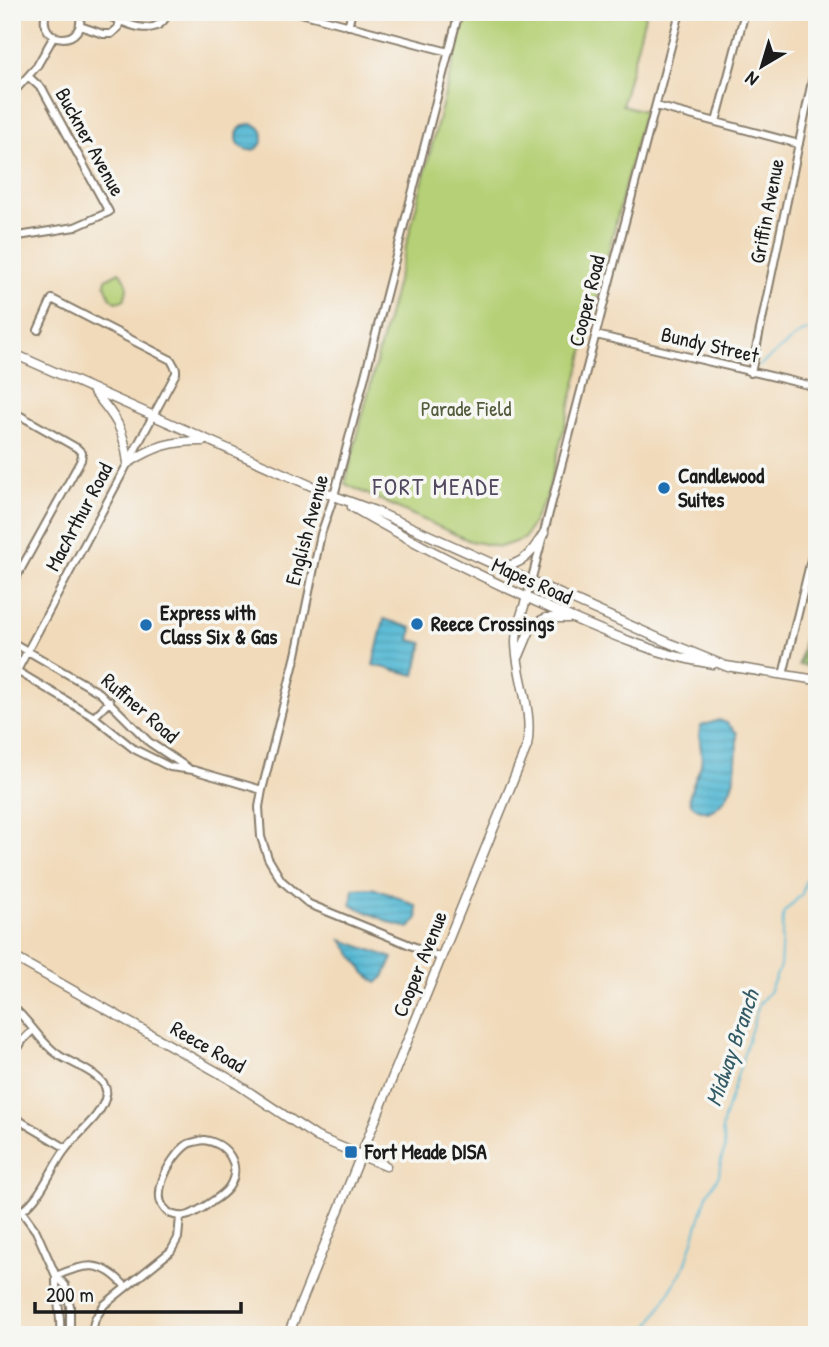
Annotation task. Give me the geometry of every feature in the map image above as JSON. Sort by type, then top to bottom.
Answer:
[{"type":"street","points":[[46,12],[46,29],[54,36],[64,38],[71,36],[80,26],[79,12]]},
{"type":"street","points":[[101,12],[120,21],[149,28],[157,28],[162,24],[168,12]]},
{"type":"street","points":[[80,26],[108,35],[115,32],[122,12]]},
{"type":"street","points":[[297,12],[449,52]]},
{"type":"street","points":[[348,26],[352,12]]},
{"type":"street","name":"English Avenue","points":[[442,958],[309,904],[281,880],[268,858],[261,837],[259,807],[296,655],[321,534],[334,496],[459,12]]},
{"type":"street","name":"Cooper Road","points":[[527,597],[680,12]]},
{"type":"street","points":[[716,122],[745,12]]},
{"type":"street","points":[[790,12],[817,19]]},
{"type":"street","points":[[12,94],[29,76],[54,36]]},
{"type":"street","name":"Griffin Avenue","points":[[751,373],[817,57]]},
{"type":"street","name":"Buckner Avenue","points":[[12,237],[75,227],[109,212],[43,90],[29,76]]},
{"type":"street","points":[[656,106],[799,144]]},
{"type":"street","name":"MacArthur Road","points":[[15,669],[28,651],[176,373],[171,360],[52,299],[38,330]]},
{"type":"street","name":"Bundy Street","points":[[596,335],[817,387]]},
{"type":"street","name":"Mapes Road","points":[[12,353],[728,667]]},
{"type":"street","points":[[92,389],[116,416],[121,427],[128,463],[158,446],[209,440]]},
{"type":"street","points":[[12,411],[82,453],[81,460],[12,585]]},
{"type":"street","name":"Mapes Road","points":[[334,496],[480,577],[625,641],[690,661],[817,680]]},
{"type":"street","points":[[495,565],[504,566],[524,560],[544,533]]},
{"type":"street","points":[[783,675],[817,535]]},
{"type":"street","name":"Cooper Avenue","points":[[288,1335],[527,746],[529,712],[517,633],[527,597]]},
{"type":"street","points":[[519,659],[529,629],[536,622],[546,618],[573,618]]},
{"type":"street","name":"Ruffner Road","points":[[12,642],[110,701],[149,742],[193,770]]},
{"type":"street","points":[[12,680],[15,669]]},
{"type":"street","name":"Ruffner Road","points":[[15,669],[94,717],[140,752],[170,767],[193,770],[262,790]]},
{"type":"street","points":[[94,717],[110,701]]},
{"type":"street","points":[[140,752],[149,742]]},
{"type":"street","name":"Reece Road","points":[[12,956],[228,1078],[317,1137],[386,1166]]},
{"type":"street","points":[[12,1006],[49,1048],[101,1079],[106,1089],[106,1096],[95,1116],[66,1148],[36,1199],[22,1211]]},
{"type":"street","points":[[12,1058],[33,1030]]},
{"type":"street","points":[[12,1116],[66,1148]]},
{"type":"street","points":[[204,1140],[217,1143],[230,1156],[234,1168],[232,1180],[219,1196],[190,1216],[180,1217],[164,1208],[160,1199],[160,1191],[168,1170],[188,1144],[204,1140]]},
{"type":"street","points":[[12,1198],[36,1231],[56,1276],[65,1285],[70,1335]]},
{"type":"street","points":[[91,1335],[104,1305],[171,1251],[178,1238],[180,1217]]},
{"type":"street","points":[[56,1276],[79,1266],[93,1266],[110,1272],[125,1286]]},
{"type":"street","points":[[56,1276],[60,1335]]},
{"type":"green space","name":"Parade Field","points":[[466,12],[646,12],[622,105],[644,111],[546,499],[524,539],[500,547],[470,541],[345,484]]},
{"type":"green space","points":[[119,272],[125,279],[127,289],[124,300],[116,302],[110,297],[105,284],[106,279]]},
{"type":"green space","points":[[817,577],[817,667],[799,665]]},
{"type":"water","points":[[250,124],[259,128],[263,137],[259,146],[250,150],[241,146],[237,137],[241,128]]},
{"type":"water","points":[[384,619],[412,628],[410,640],[423,643],[415,675],[373,665]]},
{"type":"water","points":[[719,720],[727,723],[737,733],[736,767],[725,798],[708,812],[695,807],[690,797],[701,764],[701,726]]},
{"type":"water","points":[[372,888],[416,906],[418,918],[410,928],[396,925],[351,905],[353,889]]},
{"type":"water","points":[[342,940],[393,958],[384,977],[377,983],[365,973]]},
{"type":"waterway","points":[[759,366],[799,334],[817,327]]},
{"type":"waterway","name":"Midway Branch","points":[[644,1335],[685,1266],[707,1195],[719,1175],[725,1149],[722,1129],[724,1119],[759,1004],[769,992],[780,967],[784,912],[802,894],[805,882],[815,868],[817,848]]},
{"type":"place","name":"Candlewood Suites","points":[[664,488]]},
{"type":"place","name":"Reece Crossings","points":[[417,624]]},
{"type":"place","name":"Express with Class Six & Gas","points":[[146,625]]},
{"type":"place","name":"Fort Meade DISA","points":[[351,1152]]},
{"type":"district","name":"FORT MEADE","points":[[437,487]]}]
